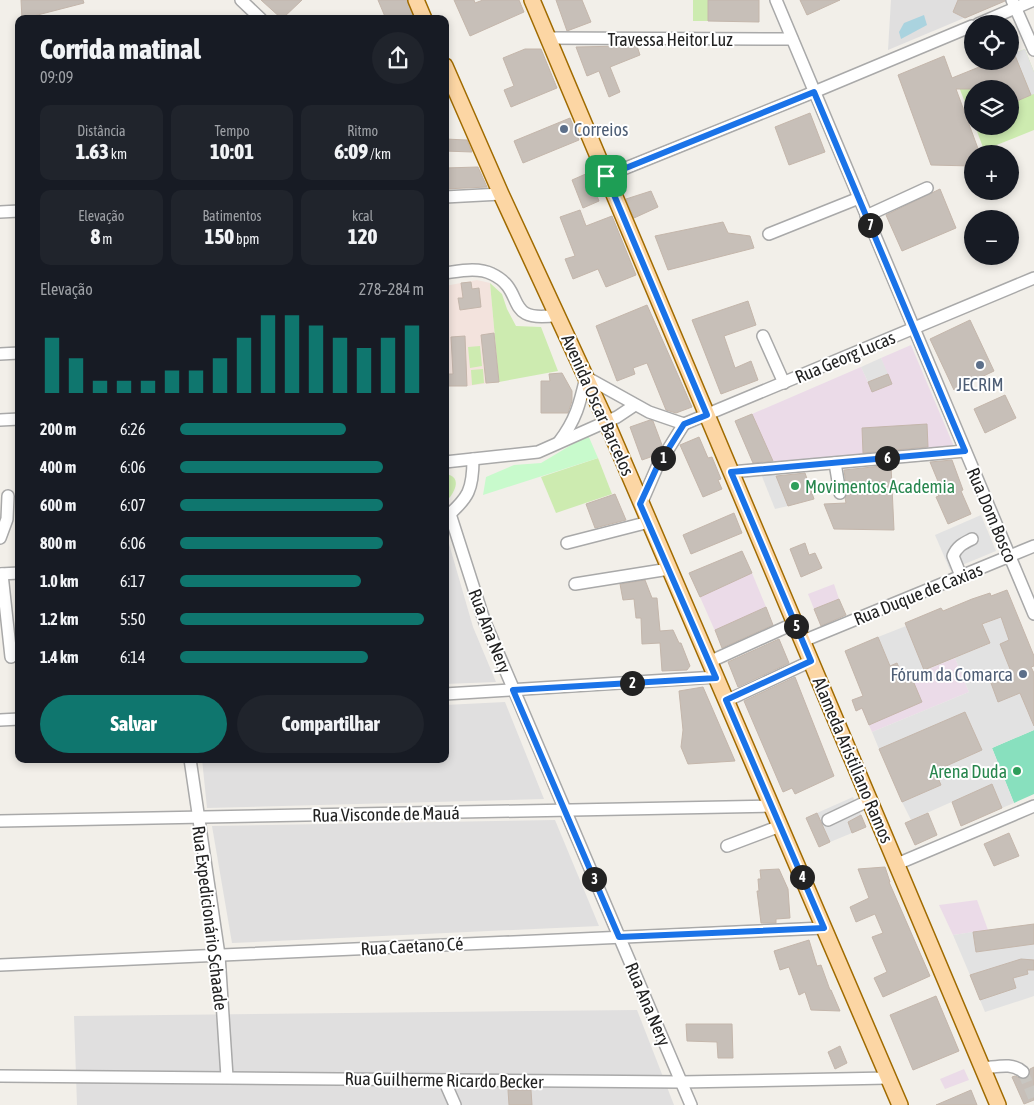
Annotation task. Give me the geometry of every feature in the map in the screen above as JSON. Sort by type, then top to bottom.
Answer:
[{"type":"main road","points":[[416,0],[422,15]]},
{"type":"main road","name":"Alameda Aristiliano Ramos","points":[[532,0],[998,1105]]},
{"type":"main road","name":"Avenida Oscar Barcelos","points":[[449,75],[501,194],[606,422],[900,1105]]},
{"type":"street","points":[[241,0],[256,15]]},
{"type":"street","name":"Rua Dom Bosco","points":[[776,0],[1034,614]]},
{"type":"street","points":[[994,15],[1014,4],[1034,0]]},
{"type":"street","points":[[1014,4],[1034,50]]},
{"type":"street","points":[[606,176],[964,29]]},
{"type":"street","name":"Travessa Heitor Luz","points":[[548,38],[792,39]]},
{"type":"street","points":[[866,216],[927,188]]},
{"type":"street","points":[[449,197],[501,194]]},
{"type":"street","points":[[770,234],[859,198]]},
{"type":"street","points":[[0,212],[15,212]]},
{"type":"street","points":[[449,273],[480,270],[491,273],[507,286],[523,312],[537,317],[558,315]]},
{"type":"street","name":"Rua Georg Lucas","points":[[684,424],[1034,278]]},
{"type":"street","points":[[763,336],[784,383]]},
{"type":"street","points":[[0,354],[15,353]]},
{"type":"street","points":[[557,443],[570,428],[576,415],[586,377],[635,405],[665,419],[684,424],[657,467],[640,504]]},
{"type":"street","points":[[449,462],[538,452],[617,417],[635,405]]},
{"type":"street","points":[[0,420],[15,419]]},
{"type":"street","points":[[731,472],[965,451]]},
{"type":"street","points":[[449,514],[471,488],[473,459]]},
{"type":"street","points":[[835,463],[840,493]]},
{"type":"street","points":[[0,538],[7,519],[8,496]]},
{"type":"street","name":"Rua Ana Nery","points":[[449,522],[484,620],[513,690],[691,1105]]},
{"type":"street","points":[[567,543],[649,522]]},
{"type":"street","points":[[962,576],[953,556],[955,550],[960,545],[972,539]]},
{"type":"street","name":"Rua Duque de Caxias","points":[[803,641],[1034,546]]},
{"type":"street","points":[[575,584],[669,569]]},
{"type":"street","points":[[11,657],[1,574],[15,573]]},
{"type":"street","points":[[709,662],[795,623]]},
{"type":"street","points":[[726,700],[811,661]]},
{"type":"street","points":[[449,694],[716,678]]},
{"type":"street","points":[[0,720],[15,719]]},
{"type":"street","name":"Rua Expedicionário Schaade","points":[[190,763],[219,955],[227,1078]]},
{"type":"street","points":[[828,820],[870,800]]},
{"type":"street","name":"Rua Visconde de Mauá","points":[[0,822],[772,806]]},
{"type":"street","points":[[896,864],[1034,806]]},
{"type":"street","points":[[727,846],[780,826]]},
{"type":"street","name":"Rua Caetano Cé","points":[[0,965],[824,928]]},
{"type":"street","points":[[983,1068],[1012,1066],[1017,1067],[1022,1072]]},
{"type":"street","name":"Rua Guilherme Ricardo Becker","points":[[0,1076],[681,1082],[888,1078]]},
{"type":"street","points":[[444,1080],[455,1105]]},
{"type":"shaded area","points":[[891,0],[1007,0],[971,15],[964,15],[964,18],[888,50]]},
{"type":"shaded area","points":[[1025,49],[1034,72],[1034,94],[1031,95],[1019,65],[1019,51]]},
{"type":"shaded area","points":[[477,280],[490,283],[499,382],[449,386],[449,285]]},
{"type":"shaded area","points":[[911,345],[955,449],[773,463],[752,414],[861,367],[868,382],[887,374],[881,358]]},
{"type":"shaded area","points":[[881,358],[888,374],[868,382],[861,367]]},
{"type":"shaded area","points":[[775,473],[788,506],[775,509],[761,474]]},
{"type":"shaded area","points":[[981,515],[996,551],[950,570],[935,535]]},
{"type":"shaded area","points":[[449,544],[473,627],[496,682],[449,684]]},
{"type":"shaded area","points":[[752,573],[766,607],[715,631],[700,597]]},
{"type":"shaded area","points":[[834,584],[839,599],[814,609],[808,594]]},
{"type":"shaded area","points":[[1001,617],[1006,629],[1023,630],[1025,634],[1000,644],[1012,674],[991,683],[998,701],[1020,693],[1028,713],[1034,711],[1034,730],[992,748],[1014,803],[1002,808],[992,784],[911,820],[902,802],[941,785],[935,771],[982,750],[965,712],[879,749],[872,732],[969,692],[955,658],[904,679],[897,663],[890,666],[878,637],[906,626],[961,655],[989,644],[982,625]]},
{"type":"shaded area","points":[[955,658],[969,692],[872,732],[862,709],[856,711],[852,700]]},
{"type":"shaded area","points":[[505,702],[544,799],[207,808],[202,763],[449,763],[449,705]]},
{"type":"shaded area","points":[[853,797],[861,815],[848,822],[852,833],[830,842],[817,813]]},
{"type":"shaded area","points":[[555,820],[599,926],[232,943],[212,826]]},
{"type":"shaded area","points":[[977,900],[988,930],[953,935],[939,905]]},
{"type":"shaded area","points":[[973,932],[976,952],[1034,944],[1034,960],[970,975],[953,935]]},
{"type":"shaded area","points":[[1027,970],[1034,970],[1034,996],[985,1012],[980,1000],[1016,988],[1013,978],[1028,974]]},
{"type":"shaded area","points":[[637,1010],[674,1105],[77,1105],[74,1016]]},
{"type":"shaded area","points":[[964,1069],[969,1080],[945,1089],[940,1079]]},
{"type":"green space","points":[[693,0],[708,0],[708,21],[693,21]]},
{"type":"green space","points":[[1025,49],[1034,72],[1034,130],[996,145],[982,145],[978,135],[1019,135],[1019,80],[964,80],[964,100],[955,77],[979,70],[1019,70],[1019,51]]},
{"type":"green space","points":[[490,283],[502,294],[516,326],[541,327],[558,371],[499,382]]},
{"type":"green space","points":[[480,346],[482,366],[470,368],[468,347]]},
{"type":"green space","points":[[483,369],[484,383],[472,385],[471,370]]},
{"type":"green space","points":[[588,435],[598,458],[483,495],[486,477],[514,465],[541,463]]},
{"type":"green space","points":[[598,458],[612,494],[556,513],[541,477]]},
{"type":"green space","points":[[449,475],[456,482],[449,497]]},
{"type":"green space","name":"Arena Duda","points":[[1034,730],[1034,794],[1014,803],[992,748]]},
{"type":"water","points":[[924,15],[927,25],[901,39],[899,32],[904,23]]},
{"type":"building","points":[[21,0],[83,0],[84,3],[38,15],[22,15]]},
{"type":"building","points":[[261,0],[302,0],[286,15],[278,15]]},
{"type":"building","points":[[378,0],[407,0],[413,15],[384,15]]},
{"type":"building","points":[[454,0],[474,0],[475,3],[483,0],[519,0],[524,12],[470,36]]},
{"type":"building","points":[[556,0],[582,0],[591,22],[567,31]]},
{"type":"building","points":[[708,0],[759,0],[759,22],[708,21]]},
{"type":"building","points":[[800,0],[840,0],[807,15]]},
{"type":"building","points":[[958,0],[1005,0],[972,15],[964,15],[964,18],[953,12]]},
{"type":"building","points":[[637,46],[640,55],[610,67],[620,92],[609,97],[599,71],[587,76],[576,47]]},
{"type":"building","points":[[525,49],[541,49],[557,88],[511,107],[504,90],[514,86],[503,58]]},
{"type":"building","points":[[944,56],[952,78],[972,70],[1019,70],[1019,65],[1031,95],[1019,100],[1019,80],[964,80],[964,89],[956,89],[964,111],[964,135],[973,135],[977,145],[964,145],[964,166],[931,165],[898,75]]},
{"type":"building","points":[[810,113],[825,152],[789,165],[775,127]]},
{"type":"building","points":[[570,118],[579,140],[523,163],[514,141]]},
{"type":"building","points":[[449,139],[467,140],[472,152],[449,151]]},
{"type":"building","points":[[478,167],[487,187],[449,189],[449,168]]},
{"type":"building","points":[[588,173],[599,201],[583,208],[572,180]]},
{"type":"building","points":[[940,189],[956,228],[902,251],[886,215]]},
{"type":"building","points":[[651,191],[658,207],[634,218],[626,199]]},
{"type":"building","points":[[580,210],[586,226],[612,216],[636,275],[606,287],[598,269],[573,279],[565,259],[575,256],[560,217]]},
{"type":"building","points":[[723,222],[728,233],[750,236],[754,248],[668,270],[655,236]]},
{"type":"building","points":[[471,282],[472,289],[479,288],[481,307],[460,310],[458,298],[463,298],[461,283]]},
{"type":"building","points":[[748,301],[756,325],[724,336],[735,368],[751,361],[758,380],[721,394],[692,320]]},
{"type":"building","points":[[647,305],[692,407],[676,413],[666,410],[647,363],[633,368],[635,374],[617,381],[596,326]]},
{"type":"building","points":[[970,320],[994,371],[954,390],[930,339]]},
{"type":"building","points":[[494,333],[499,382],[486,383],[481,335]]},
{"type":"building","points":[[465,336],[467,386],[449,386],[449,374],[453,374],[451,337]]},
{"type":"building","points":[[562,373],[572,391],[572,401],[568,413],[541,413],[541,381],[550,381],[549,374]]},
{"type":"building","points":[[888,374],[892,384],[872,392],[868,382]]},
{"type":"building","points":[[1005,395],[1016,418],[985,433],[974,409]]},
{"type":"building","points":[[752,414],[773,461],[753,463],[735,421]]},
{"type":"building","points":[[650,420],[653,421],[662,445],[656,455],[642,460],[630,427]]},
{"type":"building","points":[[927,424],[928,447],[863,453],[862,428]]},
{"type":"building","points":[[699,437],[708,458],[712,457],[721,479],[718,480],[722,489],[703,497],[680,445]]},
{"type":"building","points":[[952,460],[963,490],[961,491],[971,514],[948,524],[936,497],[939,496],[937,493],[942,491],[930,462]]},
{"type":"building","points":[[891,465],[894,530],[834,529],[824,504],[846,503],[847,492],[844,470]]},
{"type":"building","name":"Movimentos Academia","points":[[805,473],[814,499],[788,506],[776,476]]},
{"type":"building","points":[[615,494],[626,520],[595,528],[586,504]]},
{"type":"building","points":[[734,513],[742,533],[691,554],[683,535]]},
{"type":"building","points":[[805,543],[809,555],[815,553],[822,568],[801,577],[790,549]]},
{"type":"building","points":[[742,551],[752,573],[700,597],[689,573]]},
{"type":"building","points":[[645,580],[652,598],[657,598],[660,631],[673,630],[679,643],[681,643],[690,666],[687,670],[662,671],[660,643],[642,644],[641,618],[636,618],[634,599],[623,600],[620,584]]},
{"type":"building","points":[[1007,590],[1034,656],[1034,666],[1031,667],[1034,673],[1034,726],[1020,693],[998,702],[991,683],[1012,674],[1000,644],[1009,640],[1001,617],[982,624],[990,643],[924,670],[905,623],[941,608],[943,611],[990,593],[991,596]]},
{"type":"building","points":[[839,599],[846,615],[821,626],[814,609]]},
{"type":"building","points":[[766,607],[773,625],[722,648],[715,630]]},
{"type":"building","points":[[878,637],[890,666],[897,663],[904,679],[911,676],[922,702],[869,725],[862,708],[856,711],[852,700],[863,696],[845,651]]},
{"type":"building","points":[[779,639],[789,663],[738,687],[728,662]]},
{"type":"building","points":[[795,677],[834,776],[795,794],[792,788],[783,792],[744,701]]},
{"type":"building","points":[[703,687],[735,761],[688,764],[681,747],[683,730],[679,691]]},
{"type":"building","points":[[965,712],[982,750],[935,771],[941,785],[902,802],[879,749]]},
{"type":"building","points":[[992,784],[1002,808],[961,826],[952,802]]},
{"type":"building","points":[[817,813],[830,842],[819,847],[806,818]]},
{"type":"building","points":[[928,813],[937,835],[915,845],[905,823]]},
{"type":"building","points":[[861,815],[866,827],[852,833],[848,822]]},
{"type":"building","points":[[1009,833],[1019,856],[994,866],[984,844]]},
{"type":"building","points":[[885,867],[889,882],[930,976],[883,997],[874,978],[887,972],[872,937],[883,933],[875,914],[856,922],[850,907],[869,898],[858,869]]},
{"type":"building","points":[[779,869],[788,889],[790,918],[776,919],[776,923],[761,923],[757,891],[759,891],[758,879],[761,879],[760,870]]},
{"type":"building","points":[[1034,924],[1034,944],[976,952],[973,932]]},
{"type":"building","points":[[809,940],[817,966],[821,965],[840,1011],[811,1010],[805,992],[799,995],[789,967],[780,970],[774,951]]},
{"type":"building","points":[[1021,959],[1034,960],[1034,970],[1027,970],[1028,974],[1013,978],[1016,988],[980,1000],[970,975]]},
{"type":"building","points":[[936,996],[959,1051],[913,1070],[890,1015]]},
{"type":"building","points":[[686,1024],[732,1024],[733,1058],[718,1058],[717,1042],[687,1041]]},
{"type":"building","points":[[840,1046],[847,1063],[835,1069],[828,1052]]},
{"type":"building","points":[[1034,1067],[1034,1100],[1024,1104],[1012,1077],[1026,1079],[1029,1076],[1030,1069]]},
{"type":"building","points":[[508,1090],[531,1090],[532,1105],[509,1105]]},
{"type":"building","points":[[971,1090],[977,1105],[936,1105]]},
{"type":"tunnel","points":[[1023,1072],[1034,1099]]},
{"type":"place","name":"Correios","points":[[564,129]]},
{"type":"place","name":"JECRIM","points":[[980,365]]},
{"type":"place","name":"Movimentos Academia","points":[[795,486]]},
{"type":"place","name":"Fórum da Comarca","points":[[1023,674]]},
{"type":"place","name":"Arena Duda","points":[[1017,771]]},
{"type":"route","points":[[814,92],[965,451],[731,472],[811,661],[726,700],[824,928],[619,937],[513,690],[716,678],[640,504],[657,467],[684,424],[707,415],[606,176],[814,92]]}]
